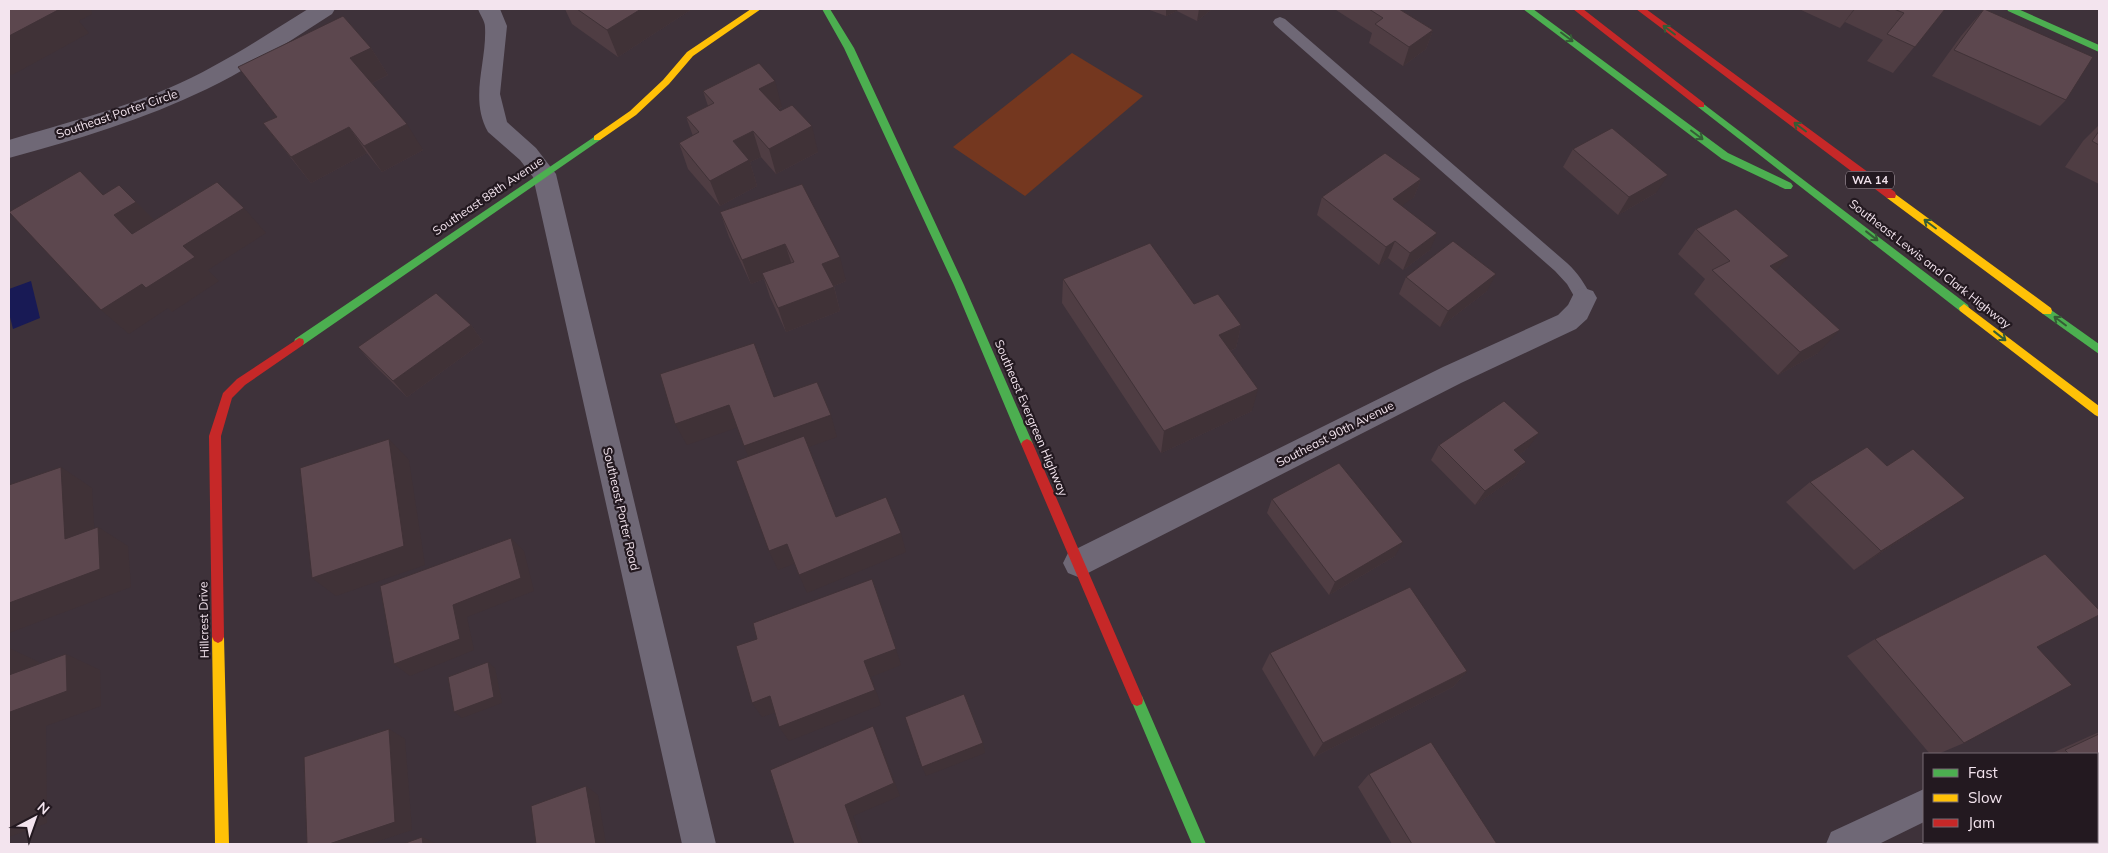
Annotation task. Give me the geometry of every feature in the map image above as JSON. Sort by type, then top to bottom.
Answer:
[{"type":"main road","name":"Southeast 88th Avenue","points":[[227,396],[241,382],[634,113],[666,82],[690,54],[757,9]]},
{"type":"main road","name":"Southeast Evergreen Highway","points":[[826,9],[848,48],[959,285],[1199,844]]},
{"type":"main road","points":[[1527,9],[1725,156],[1833,207]]},
{"type":"main road","name":"Southeast Lewis and Clark Highway","points":[[1577,9],[2099,412]]},
{"type":"main road","name":"WA 14","points":[[1640,9],[2099,350]]},
{"type":"main road","points":[[2011,9],[2099,49]]},
{"type":"main road","name":"Hillcrest Drive","points":[[222,844],[215,436],[227,396]]},
{"type":"street","name":"Southeast Porter Circle","points":[[9,149],[164,99],[233,66],[324,9]]},
{"type":"street","points":[[489,9],[496,26],[489,94],[496,126],[528,154],[544,174]]},
{"type":"street","name":"Southeast Porter Road","points":[[544,174],[698,844]]},
{"type":"street","name":"Southeast 90th Avenue","points":[[1078,563],[1452,375],[1567,322],[1578,312],[1584,298]]},
{"type":"street","points":[[1843,844],[1923,805]]},
{"type":"lane","points":[[1280,22],[1561,267],[1573,279],[1584,298]]},
{"type":"shaded area","points":[[1072,53],[1143,96],[1025,196],[953,147]]},
{"type":"shaded area","points":[[31,281],[40,318],[13,329],[9,313],[9,289]]},
{"type":"building","points":[[9,9],[60,9],[9,36]]},
{"type":"building","points":[[577,9],[641,9],[607,30]]},
{"type":"building","points":[[1369,9],[1399,9],[1433,30],[1409,47],[1375,24],[1383,18]]},
{"type":"building","points":[[1894,9],[1945,9],[1915,47],[1887,34],[1904,13]]},
{"type":"building","points":[[1984,9],[2093,57],[2066,100],[1954,50]]},
{"type":"building","points":[[343,16],[371,48],[350,58],[407,124],[364,146],[349,127],[291,157],[263,123],[277,117],[238,67]]},
{"type":"building","points":[[759,63],[775,81],[759,89],[780,111],[792,105],[812,126],[769,149],[753,131],[733,141],[749,160],[710,181],[679,143],[699,132],[686,117],[714,103],[703,91]]},
{"type":"building","points":[[1612,128],[1668,175],[1629,197],[1573,149]]},
{"type":"building","points":[[2099,131],[2099,145],[2092,141]]},
{"type":"building","points":[[1385,153],[1421,179],[1393,199],[1437,233],[1410,253],[1395,241],[1386,247],[1322,197]]},
{"type":"building","points":[[80,171],[103,195],[119,185],[136,202],[114,215],[132,234],[217,182],[244,208],[183,246],[195,257],[146,288],[142,284],[101,310],[9,212]]},
{"type":"building","points":[[802,184],[840,257],[822,264],[834,287],[778,308],[762,273],[794,262],[785,244],[742,260],[720,212]]},
{"type":"building","points":[[1736,209],[1789,256],[1770,266],[1840,330],[1800,352],[1712,270],[1730,261],[1696,229]]},
{"type":"building","points":[[1453,241],[1496,274],[1448,311],[1406,277]]},
{"type":"building","points":[[1150,243],[1194,304],[1218,294],[1241,325],[1219,335],[1258,389],[1164,431],[1063,279]]},
{"type":"building","points":[[436,293],[471,325],[393,381],[358,347]]},
{"type":"building","points":[[754,343],[774,397],[817,382],[831,415],[744,446],[729,405],[675,424],[660,374]]},
{"type":"building","points":[[1504,401],[1539,433],[1514,450],[1526,462],[1485,491],[1439,445]]},
{"type":"building","points":[[804,436],[836,517],[886,497],[901,533],[799,575],[787,544],[769,551],[736,461]]},
{"type":"building","points":[[389,439],[404,546],[312,578],[300,468]]},
{"type":"building","points":[[1867,447],[1887,466],[1913,449],[1965,498],[1881,551],[1810,482]]},
{"type":"building","points":[[1339,463],[1403,542],[1335,582],[1272,499]]},
{"type":"building","points":[[61,467],[65,539],[98,527],[100,569],[9,603],[9,485]]},
{"type":"building","points":[[511,538],[521,578],[453,605],[460,639],[394,664],[380,586]]},
{"type":"building","points":[[2045,554],[2099,610],[2099,615],[2037,647],[2072,685],[1964,743],[1875,639]]},
{"type":"building","points":[[872,579],[896,649],[864,661],[875,690],[779,727],[770,696],[752,703],[736,646],[757,639],[753,623]]},
{"type":"building","points":[[1410,587],[1467,671],[1323,743],[1270,653]]},
{"type":"building","points":[[66,654],[67,691],[10,712],[9,811],[9,675]]},
{"type":"building","points":[[488,662],[494,697],[454,712],[448,677]]},
{"type":"building","points":[[964,694],[983,743],[922,767],[905,717]]},
{"type":"building","points":[[873,726],[894,783],[845,805],[859,844],[794,844],[770,770]]},
{"type":"building","points":[[389,729],[395,822],[329,844],[307,844],[304,757]]},
{"type":"building","points":[[2099,734],[2099,791],[2098,753],[2068,753],[2065,750]]},
{"type":"building","points":[[1431,742],[1497,844],[1412,844],[1369,774]]},
{"type":"building","points":[[586,786],[596,844],[536,844],[531,806]]},
{"type":"building","points":[[422,837],[423,844],[403,844]]},
{"type":"traffic: fast","points":[[826,9],[849,48],[959,285],[1027,444]]},
{"type":"traffic: fast","points":[[1527,9],[1725,156],[1788,186]]},
{"type":"traffic: fast","points":[[2011,9],[2099,49]]},
{"type":"traffic: fast","points":[[1701,105],[1964,308]]},
{"type":"traffic: fast","points":[[299,342],[597,138]]},
{"type":"traffic: fast","points":[[2047,311],[2099,350]]},
{"type":"traffic: fast","points":[[1137,700],[1199,844]]},
{"type":"traffic: slow","points":[[597,138],[633,113],[666,82],[690,54],[757,9]]},
{"type":"traffic: slow","points":[[1891,195],[2047,311]]},
{"type":"traffic: slow","points":[[1964,308],[2099,412]]},
{"type":"traffic: slow","points":[[218,637],[222,844]]},
{"type":"traffic: jam","points":[[1577,9],[1701,105]]},
{"type":"traffic: jam","points":[[1640,9],[1891,195]]},
{"type":"traffic: jam","points":[[218,637],[215,436],[227,396],[241,382],[299,342]]},
{"type":"traffic: jam","points":[[1027,444],[1137,700]]}]
